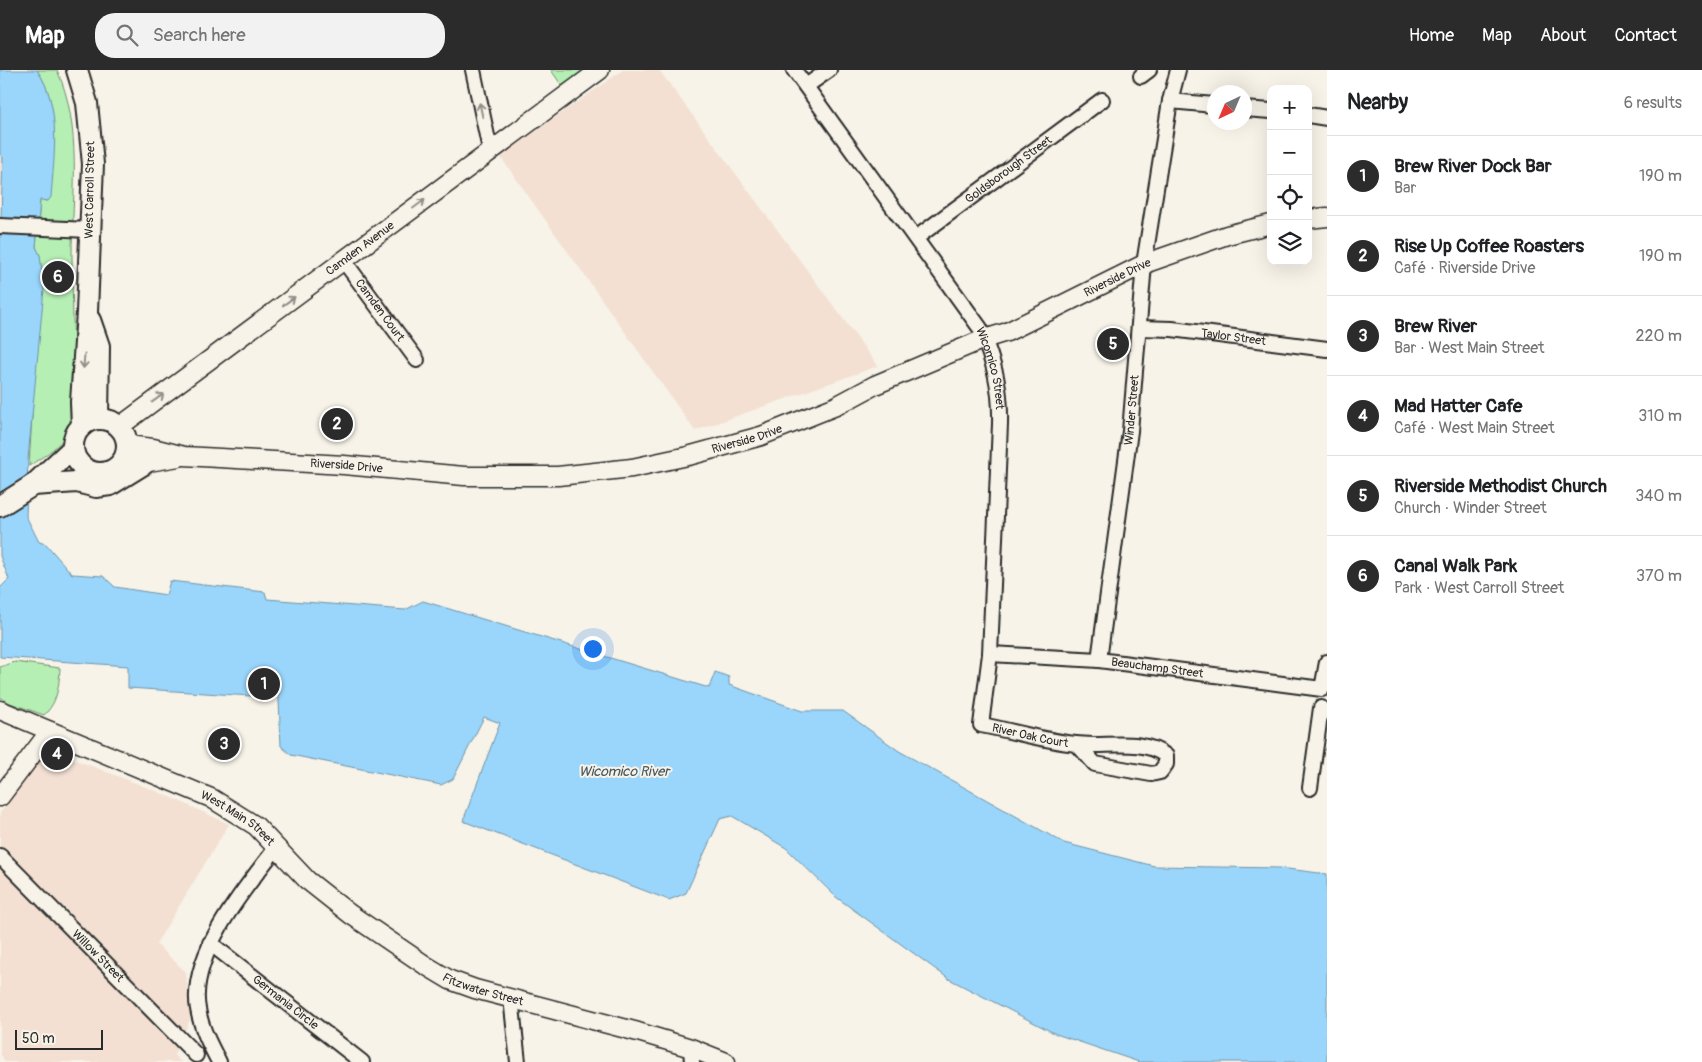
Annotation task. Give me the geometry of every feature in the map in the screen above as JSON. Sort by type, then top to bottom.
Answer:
[{"type":"main road","name":"West Carroll Street","points":[[77,70],[87,103],[92,135],[93,188],[89,230],[87,312],[99,346],[90,422]]},
{"type":"main road","points":[[31,486],[63,473],[95,473],[103,473],[118,467],[126,453],[127,445],[123,432],[113,422],[90,422],[73,440],[73,448],[80,464],[95,473]]},
{"type":"main road","points":[[0,506],[31,486],[73,448]]},
{"type":"main road","points":[[31,486],[77,482],[96,487],[110,485],[144,464]]},
{"type":"street","points":[[473,70],[490,150]]},
{"type":"street","name":"Camden Avenue","points":[[119,427],[600,70]]},
{"type":"street","name":"Wicomico Street","points":[[794,70],[980,328],[997,374],[1001,396],[990,654],[981,725]]},
{"type":"street","points":[[806,86],[829,70]]},
{"type":"street","name":"Winder Street","points":[[1099,660],[1130,431],[1144,264],[1170,101],[1178,70]]},
{"type":"street","name":"Goldsborough Street","points":[[916,238],[1102,100]]},
{"type":"street","points":[[1170,101],[1207,104]]},
{"type":"street","points":[[1252,110],[1267,112]]},
{"type":"street","points":[[1312,116],[1327,118]]},
{"type":"street","points":[[1312,219],[1327,217]]},
{"type":"street","name":"Riverside Drive","points":[[127,445],[153,448],[184,456],[344,465],[464,476],[558,476],[632,468],[688,456],[761,436],[836,406],[875,385],[984,339],[1008,332],[1144,264],[1227,235],[1267,225]]},
{"type":"street","points":[[0,226],[89,230]]},
{"type":"street","name":"Camden Court","points":[[344,261],[417,360]]},
{"type":"street","name":"Taylor Street","points":[[1139,328],[1172,329],[1327,349]]},
{"type":"street","name":"Riverside Drive","points":[[118,467],[184,456]]},
{"type":"street","name":"Beauchamp Street","points":[[990,654],[1099,660],[1322,689],[1327,662]]},
{"type":"street","points":[[1310,788],[1321,708]]},
{"type":"street","name":"West Main Street","points":[[0,710],[211,798],[256,826],[278,847],[252,879],[210,943],[197,983],[197,1008],[205,1036],[219,1062]]},
{"type":"street","name":"River Oak Court","points":[[981,725],[1078,745],[1116,744],[1159,750],[1166,756],[1166,764],[1160,772],[1152,774],[1095,764],[1078,745]]},
{"type":"street","points":[[0,797],[50,732]]},
{"type":"street","name":"Fitzwater Street","points":[[278,847],[307,880],[350,914],[450,980],[692,1055],[726,1062]]},
{"type":"street","name":"Willow Street","points":[[0,856],[191,1059]]},
{"type":"street","name":"Germania Circle","points":[[210,943],[362,1062]]},
{"type":"street","points":[[511,998],[518,1062]]},
{"type":"street","points":[[191,1059],[210,1046]]},
{"type":"shaded area","points":[[623,70],[659,70],[878,366],[695,431],[500,156]]},
{"type":"shaded area","points":[[0,154],[3,158],[0,214]]},
{"type":"shaded area","points":[[48,749],[166,795],[229,824],[156,944],[186,972],[190,1020],[174,1055],[181,1062],[5,1062],[0,1053],[0,813]]},
{"type":"green space","points":[[37,70],[57,70],[65,92],[73,138],[72,273],[76,401],[71,424],[62,440],[56,447],[29,466],[41,266],[40,256],[36,247],[40,200],[48,201],[54,133],[50,100]]},
{"type":"green space","points":[[551,70],[585,70],[562,86]]},
{"type":"green space","points":[[15,662],[60,668],[55,699],[44,715],[10,703],[0,697],[0,667]]},
{"type":"water","name":"Wicomico River","points":[[0,70],[37,70],[45,84],[53,115],[54,148],[51,197],[48,201],[40,200],[36,247],[40,255],[44,289],[28,459],[26,516],[39,542],[46,544],[72,574],[103,576],[115,587],[166,595],[170,581],[265,592],[267,599],[405,610],[423,601],[709,688],[715,672],[729,677],[729,685],[802,711],[843,711],[899,751],[1064,843],[1154,866],[1280,868],[1327,874],[1327,1062],[1139,1062],[1056,1034],[949,979],[836,897],[786,848],[732,816],[720,819],[686,893],[669,900],[463,821],[500,723],[484,717],[453,779],[441,785],[291,755],[281,746],[278,679],[253,677],[251,696],[128,688],[128,666],[0,657],[0,588],[9,579],[0,556],[0,246],[3,158],[0,154]]},
{"type":"place","name":"Canal Walk Park","points":[[58,277]]},
{"type":"place","name":"Riverside Methodist Church","points":[[1113,344]]},
{"type":"place","name":"Rise Up Coffee Roasters","points":[[337,424]]},
{"type":"place","name":"Brew River Dock Bar","points":[[264,684]]},
{"type":"place","name":"Brew River","points":[[224,744]]},
{"type":"place","name":"Mad Hatter Cafe","points":[[57,754]]}]
